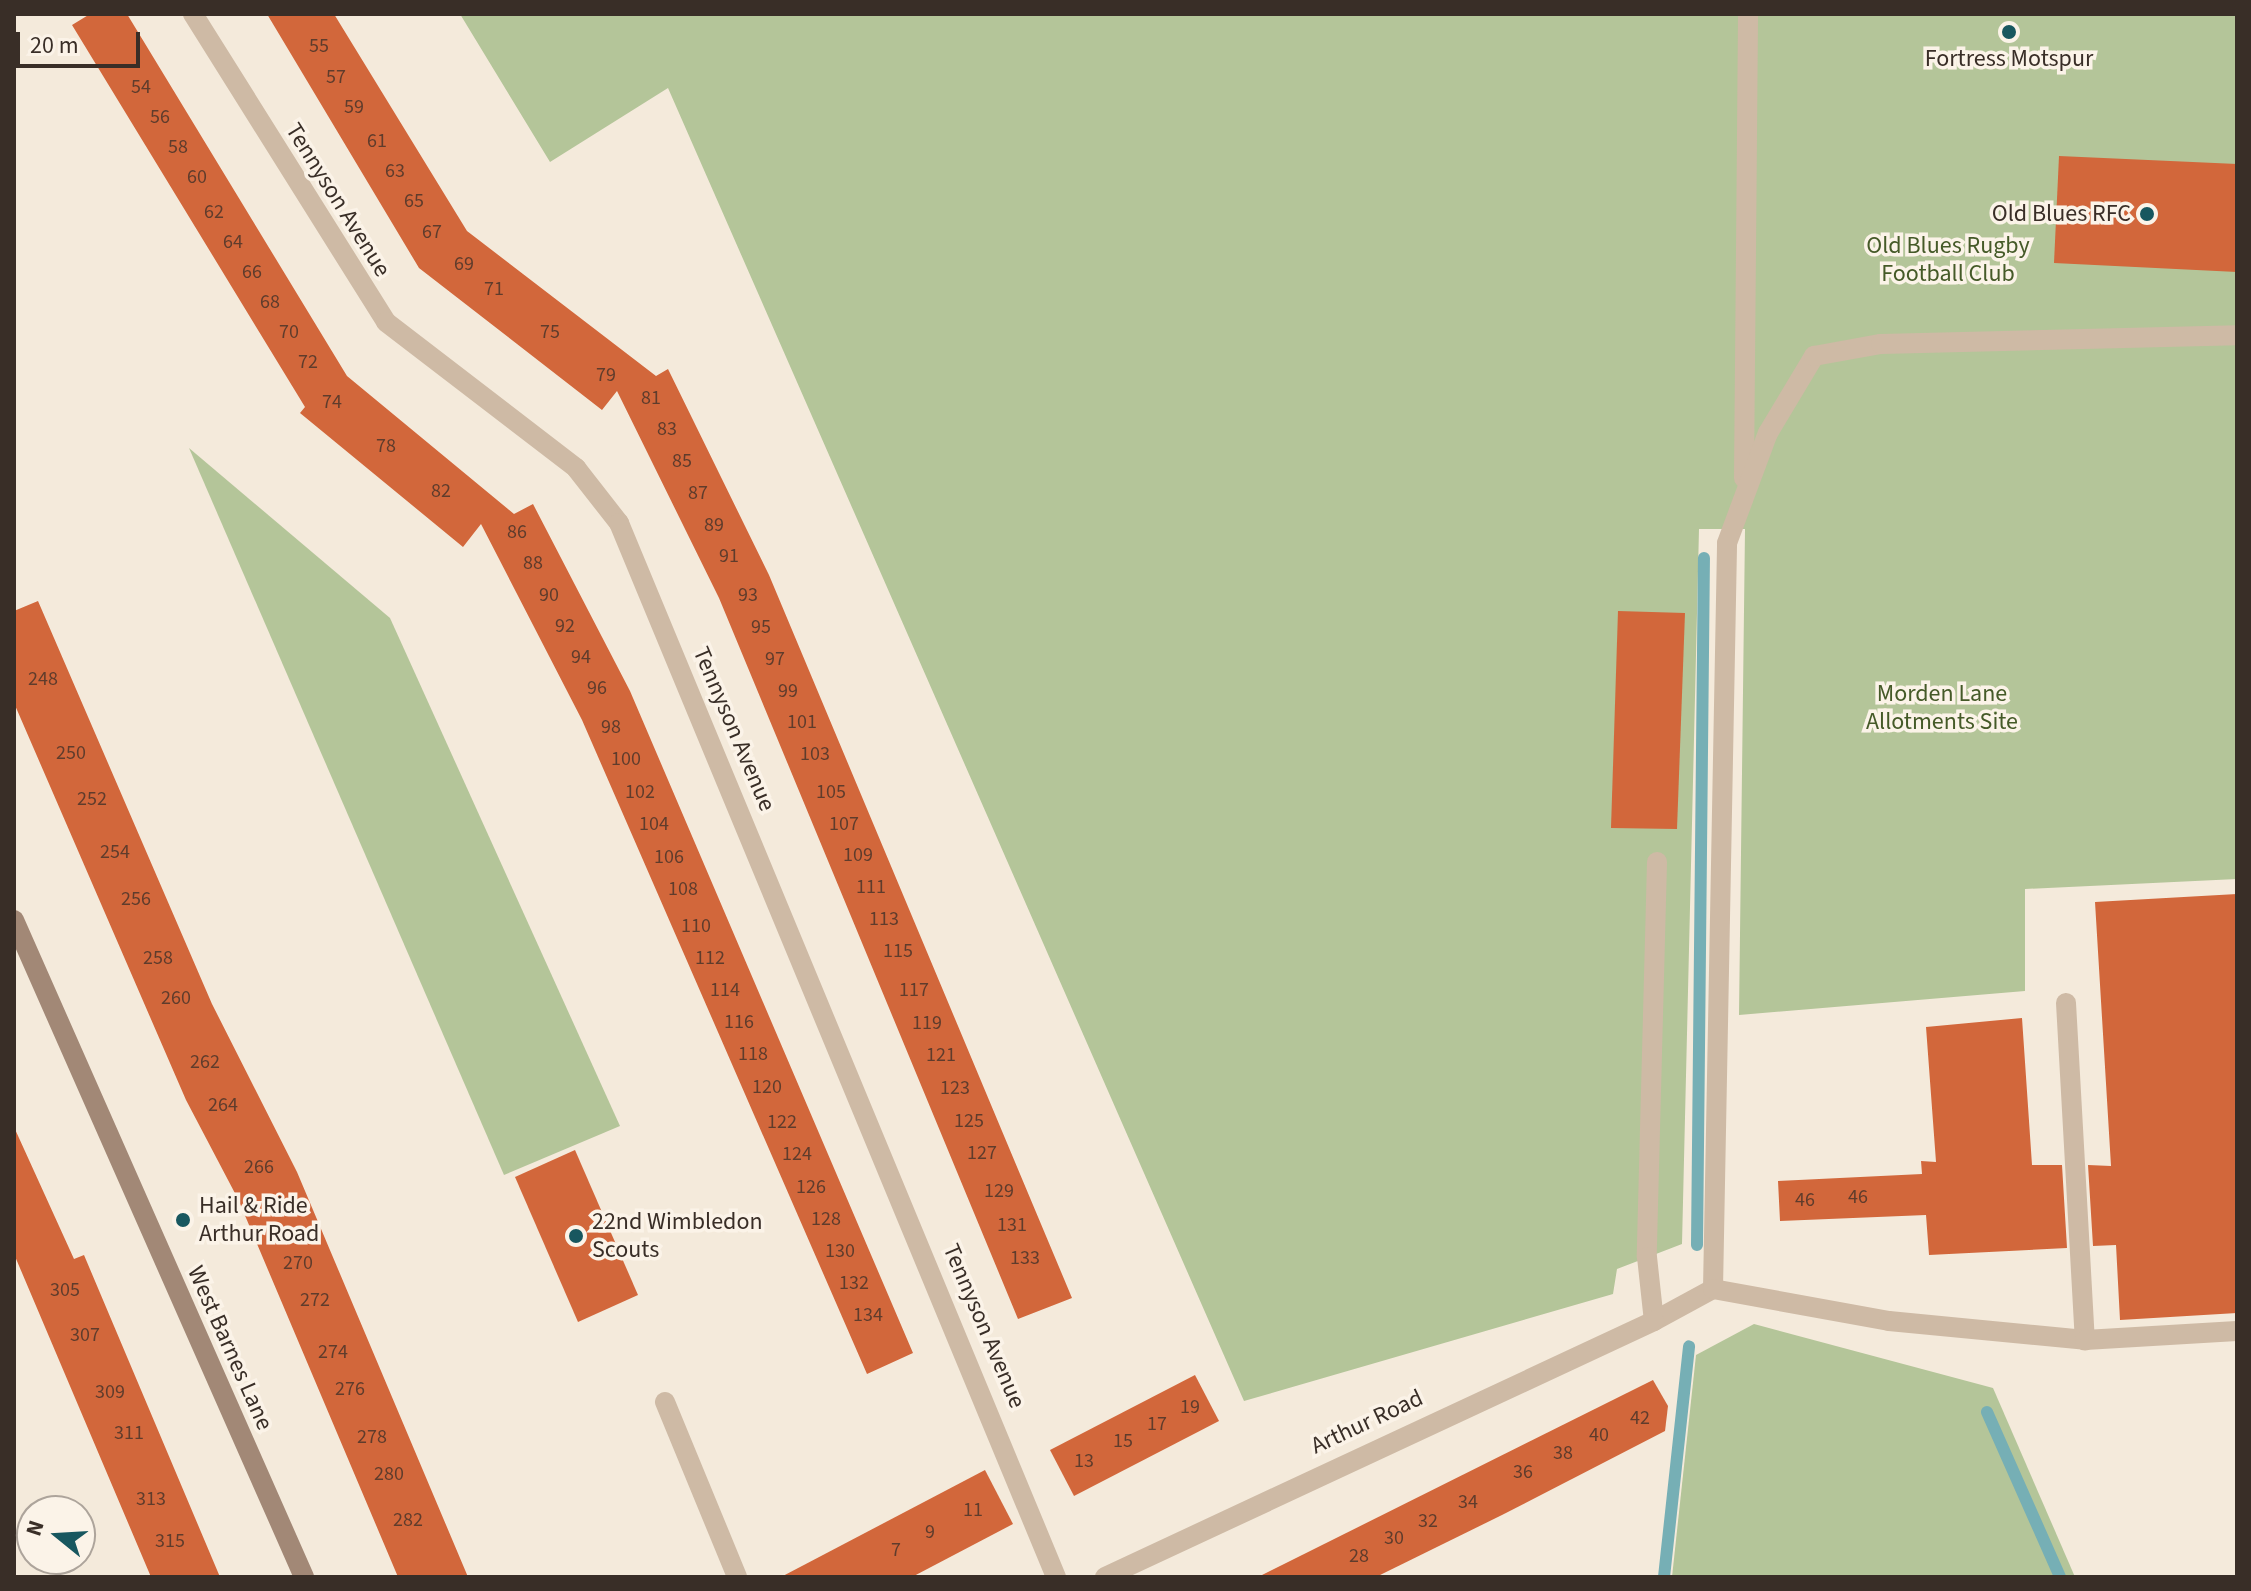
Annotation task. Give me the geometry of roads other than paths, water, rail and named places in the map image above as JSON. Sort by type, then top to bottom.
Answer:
[{"type":"street","name":"Tennyson Avenue","points":[[193,14],[386,322],[576,468],[619,523],[1056,1577]]},
{"type":"street","points":[[1744,486],[1748,14]]},
{"type":"street","points":[[2237,335],[1881,344],[1814,356],[1744,486],[1727,543],[1713,1289],[1889,1321],[2085,1340],[2237,1331]]},
{"type":"street","points":[[1654,1321],[1647,1257],[1657,862]]},
{"type":"street","name":"West Barnes Lane","points":[[14,920],[304,1577]]},
{"type":"street","points":[[2066,1003],[2085,1340]]},
{"type":"street","name":"Arthur Road","points":[[1105,1577],[1654,1321],[1713,1289]]},
{"type":"street","points":[[665,1402],[737,1577]]},
{"type":"waterway","points":[[1697,1245],[1704,558]]},
{"type":"waterway","points":[[1664,1577],[1689,1346]]},
{"type":"waterway","points":[[1987,1412],[2060,1577]]},
{"type":"place","name":"Fortress Motspur","points":[[2009,32]]},
{"type":"place","name":"Old Blues RFC","points":[[2147,214]]},
{"type":"place","name":"Hail & Ride Arthur Road","points":[[183,1220]]},
{"type":"place","name":"22nd Wimbledon Scouts","points":[[576,1236]]},
{"type":"park label","name":"Old Blues Rugby Football Club","points":[[1948,260]]},
{"type":"park label","name":"Morden Lane Allotments Site","points":[[1942,708]]}]
